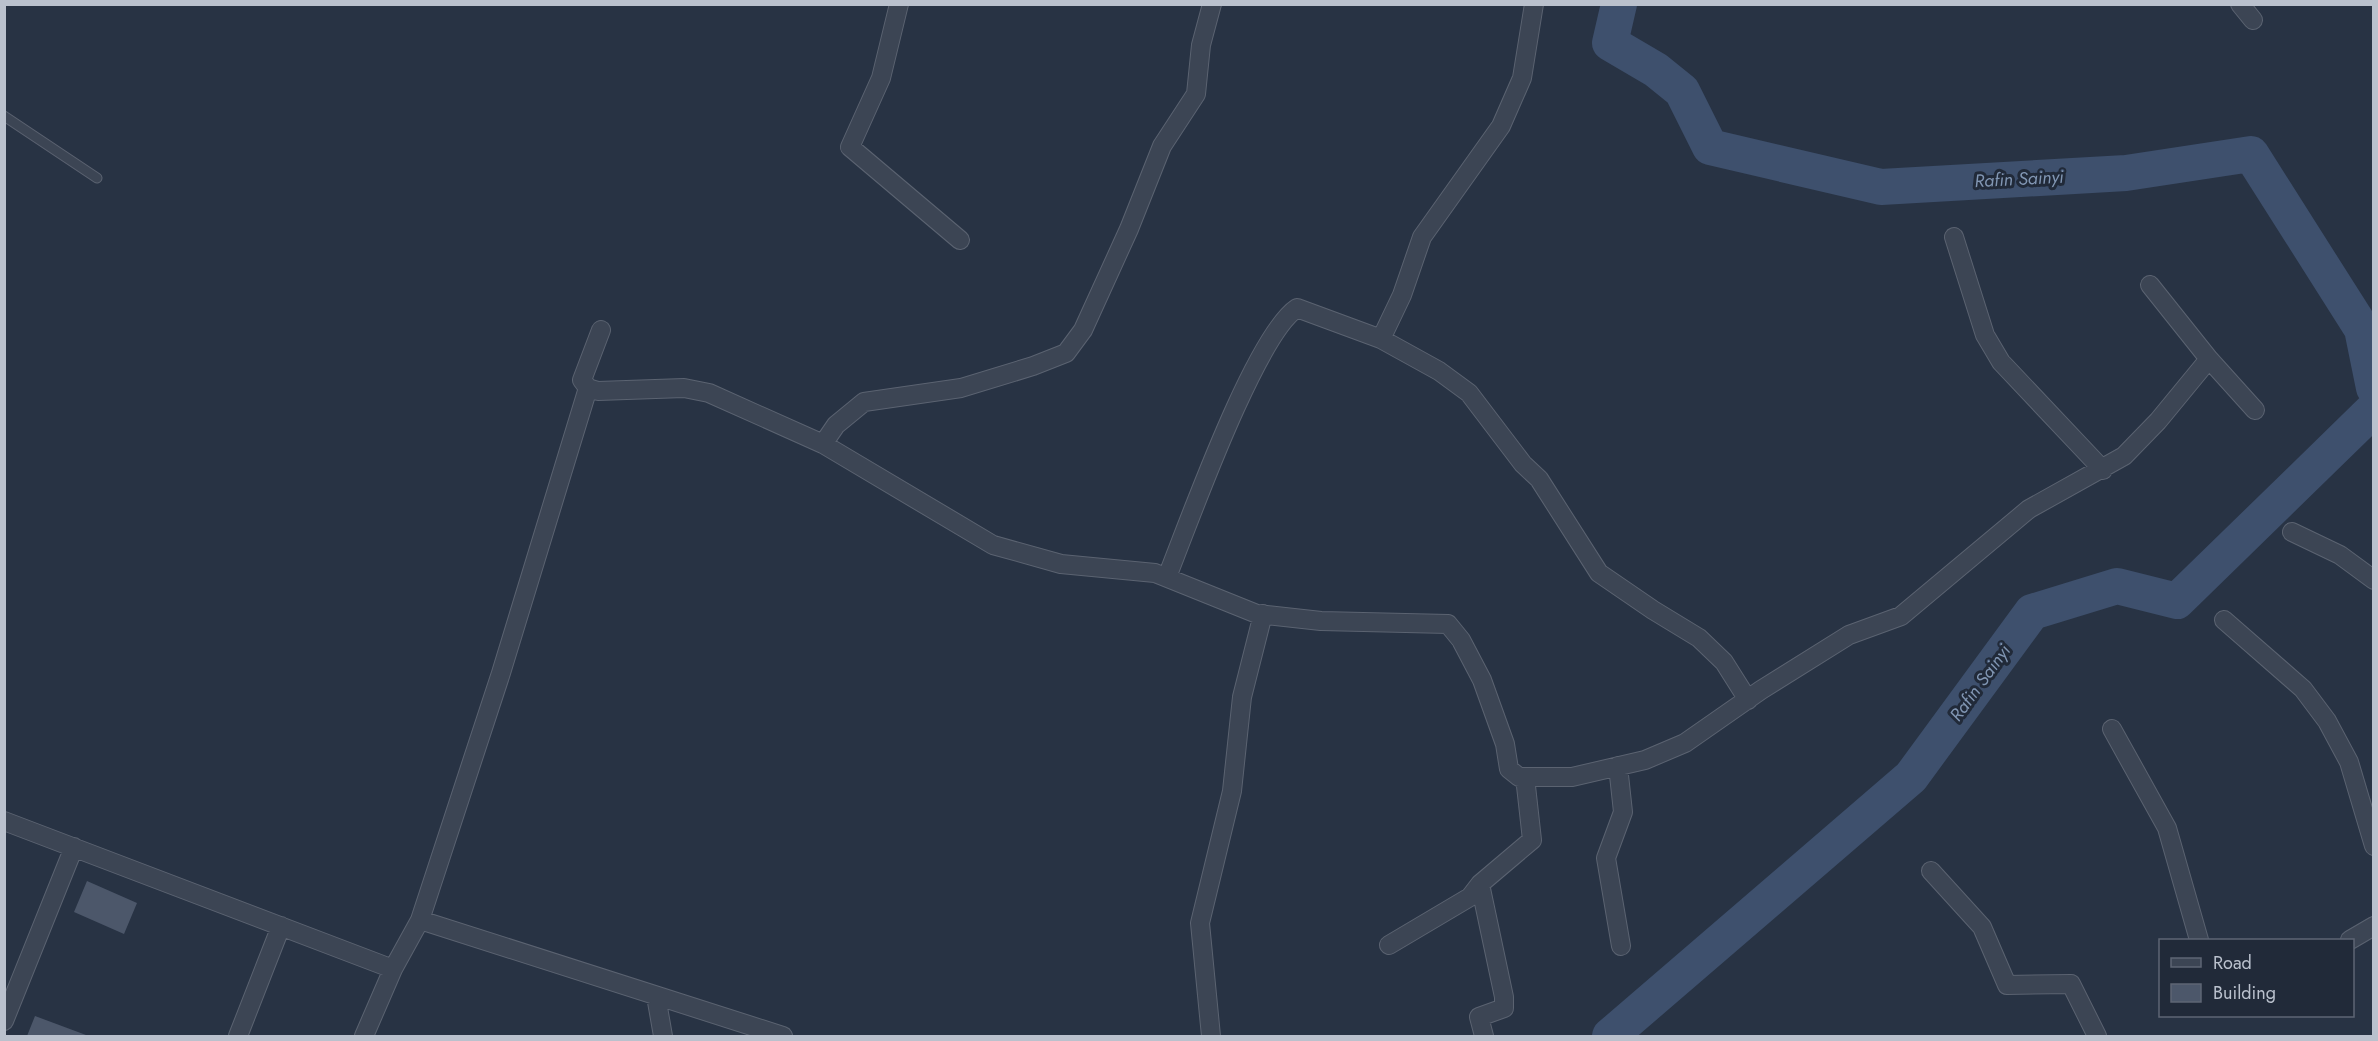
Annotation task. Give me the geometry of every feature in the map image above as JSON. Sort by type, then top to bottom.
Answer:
[{"type":"street","points":[[899,4],[881,78],[850,147],[960,240]]},
{"type":"street","points":[[823,444],[837,426],[864,402],[961,388],[1033,366],[1066,353],[1083,330],[1129,228],[1162,146],[1196,94],[1201,45],[1212,4]]},
{"type":"street","points":[[1381,339],[1402,295],[1422,237],[1501,126],[1522,78],[1534,4]]},
{"type":"street","points":[[2240,4],[2253,20]]},
{"type":"street","points":[[1954,237],[1984,335],[2001,362],[2103,470]]},
{"type":"street","points":[[2150,285],[2209,359],[2255,410]]},
{"type":"street","points":[[1167,577],[1218,449],[1263,350],[1287,315],[1297,308],[1381,339],[1439,371],[1468,393],[1523,464],[1539,478],[1599,573],[1699,638],[1724,662],[1748,700]]},
{"type":"street","points":[[601,330],[582,380],[588,388],[598,392],[684,388],[708,393],[823,444],[993,544],[1061,564],[1155,573],[1263,614],[1321,621],[1448,624],[1461,640],[1482,680],[1505,744],[1509,769],[1519,777],[1572,777],[1645,760],[1685,744],[1748,700],[1850,635],[1901,616],[2029,508],[2103,470],[2131,449],[2209,359]]},
{"type":"street","points":[[364,1036],[393,969],[420,920],[501,673],[588,388]]},
{"type":"street","points":[[2292,532],[2340,555],[2373,580]]},
{"type":"street","points":[[1211,1036],[1200,923],[1232,791],[1242,697],[1263,614]]},
{"type":"street","points":[[2224,620],[2303,689],[2327,722],[2349,762],[2373,846]]},
{"type":"street","points":[[2112,729],[2167,828],[2199,939]]},
{"type":"street","points":[[1618,766],[1623,812],[1606,858],[1621,946]]},
{"type":"street","points":[[1389,945],[1470,897],[1480,884],[1532,840],[1526,777]]},
{"type":"street","points":[[4,821],[393,969]]},
{"type":"street","points":[[4,1021],[74,847]]},
{"type":"street","points":[[1931,871],[1982,927],[2007,985],[2071,984],[2097,1036]]},
{"type":"street","points":[[1480,884],[1504,997],[1504,1008],[1479,1017],[1484,1036]]},
{"type":"street","points":[[420,920],[783,1036]]},
{"type":"street","points":[[238,1036],[281,926]]},
{"type":"street","points":[[2352,939],[2373,926]]},
{"type":"street","points":[[656,996],[663,1036]]},
{"type":"lane","points":[[4,116],[97,178]]},
{"type":"building","points":[[87,881],[137,903],[124,934],[74,912]]},
{"type":"building","points":[[35,1016],[86,1035],[86,1036],[27,1036]]},
{"type":"waterway","name":"Rafin Sainyi","points":[[1619,4],[1610,43],[1656,70],[1682,91],[1710,147],[1881,187],[2126,173],[2251,154],[2362,329],[2374,388]]},
{"type":"waterway","name":"Rafin Sainyi","points":[[1610,1036],[1911,777],[2032,612],[2117,586],[2177,601],[2374,409]]}]
